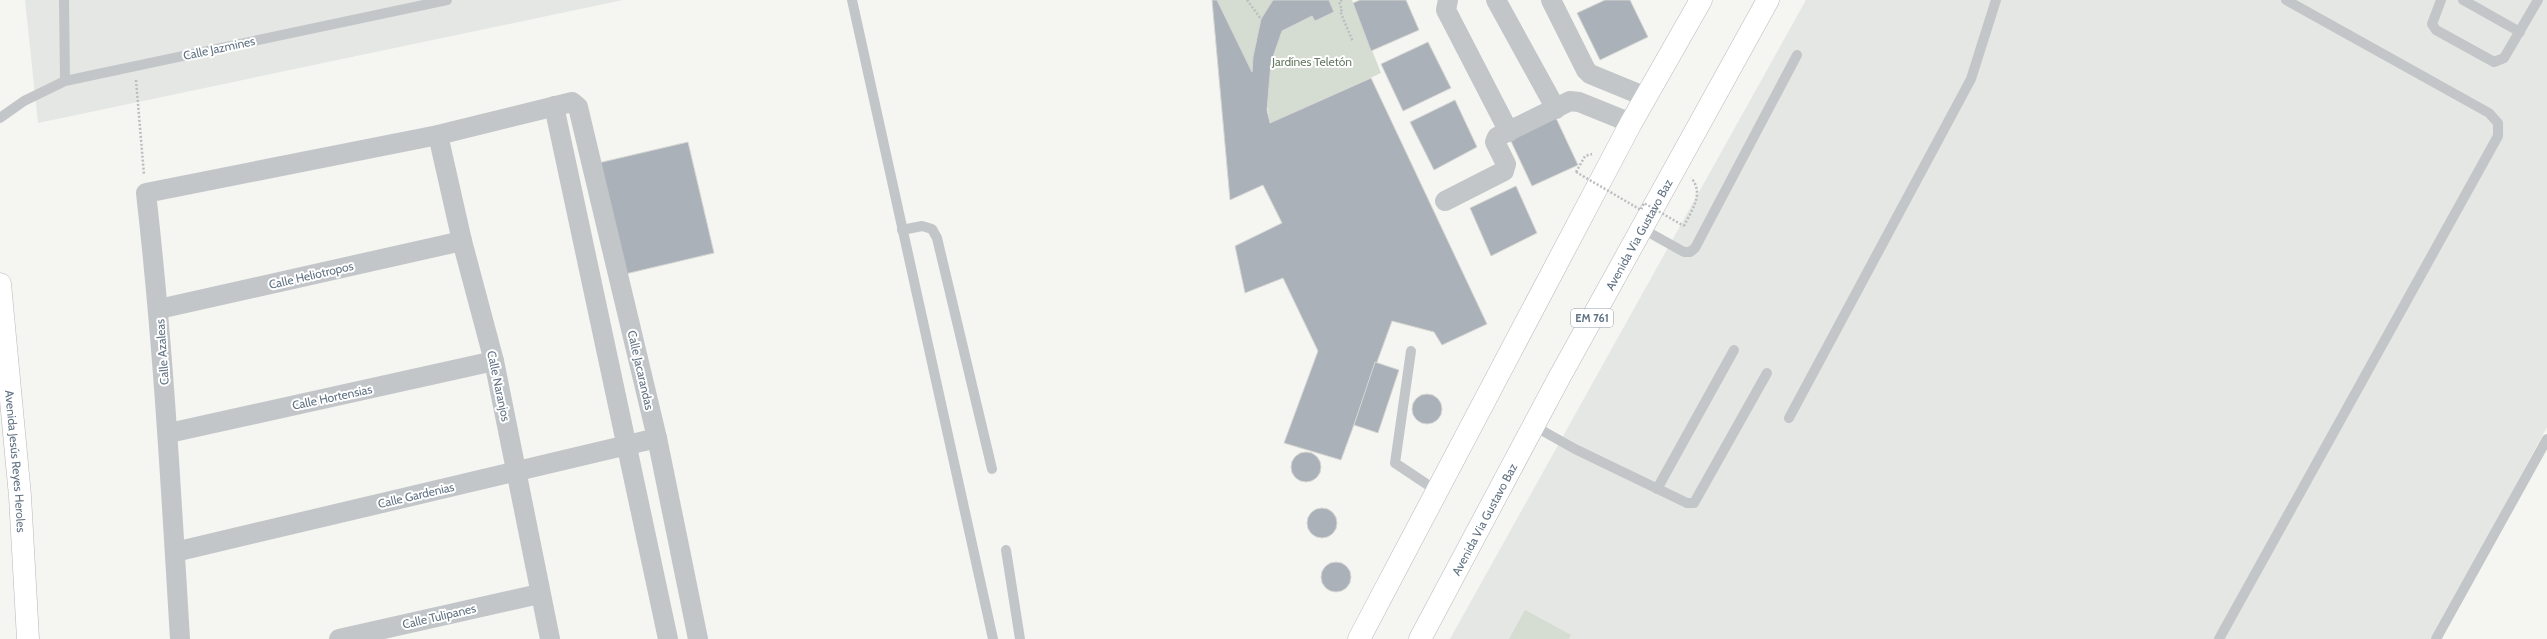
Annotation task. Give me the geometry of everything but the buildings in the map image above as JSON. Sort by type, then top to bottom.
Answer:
[{"type":"main road","points":[[1359,639],[1631,123],[1701,0]]},
{"type":"main road","name":"Avenida Via Gustavo Baz","points":[[1420,639],[1641,228],[1768,0]]},
{"type":"main road","name":"Avenida Jesús Reyes Heroles","points":[[0,284],[20,496],[28,639]]},
{"type":"street","points":[[1448,0],[1446,10],[1509,132]]},
{"type":"street","points":[[1496,0],[1556,109]]},
{"type":"street","points":[[1553,1],[1586,70],[1590,74],[1646,97]]},
{"type":"street","points":[[1445,200],[1504,171],[1506,164],[1495,139],[1570,101],[1576,101],[1631,123]]},
{"type":"street","name":"Calle Jacarandas","points":[[554,106],[576,104],[580,115],[657,438],[698,639]]},
{"type":"street","points":[[146,193],[438,134],[554,106],[668,639]]},
{"type":"street","name":"Calle Naranjos","points":[[438,134],[462,241],[494,361],[539,594],[550,639]]},
{"type":"street","name":"Calle Azaleas","points":[[146,193],[159,309],[169,433],[180,639]]},
{"type":"street","name":"Calle Heliotropos","points":[[159,309],[462,241]]},
{"type":"street","name":"Calle Hortensias","points":[[169,433],[494,361]]},
{"type":"street","name":"Calle Gardenias","points":[[175,552],[657,438]]},
{"type":"street","name":"Calle Tulipanes","points":[[339,639],[539,594]]},
{"type":"lane","points":[[64,0],[65,81]]},
{"type":"lane","name":"Calle Jazmines","points":[[0,118],[24,101],[65,81],[447,0]]},
{"type":"lane","points":[[852,0],[993,639]]},
{"type":"lane","points":[[1789,418],[1971,79],[1996,0]]},
{"type":"lane","points":[[2219,639],[2498,136],[2498,123],[2489,113],[2286,0]]},
{"type":"lane","points":[[2441,0],[2433,18],[2432,24],[2436,30],[2494,62],[2504,58],[2538,0]]},
{"type":"lane","points":[[2463,0],[2520,32]]},
{"type":"lane","points":[[1641,228],[1684,252],[1690,252],[1695,248],[1796,55]]},
{"type":"lane","points":[[902,230],[922,226],[932,229],[937,238],[992,469]]},
{"type":"lane","points":[[1657,489],[1734,350]]},
{"type":"lane","points":[[1411,351],[1395,463],[1437,491]]},
{"type":"lane","points":[[1534,426],[1575,449],[1657,489],[1687,503],[1694,503],[1768,373]]},
{"type":"lane","points":[[2436,639],[2547,439]]},
{"type":"lane","points":[[1006,550],[1020,639]]},
{"type":"path","points":[[1247,0],[1261,20]]},
{"type":"path","points":[[1342,0],[1339,2],[1342,10],[1340,11],[1352,42]]},
{"type":"path","points":[[134,66],[146,193]]},
{"type":"path","points":[[1585,156],[1576,172],[1641,210],[1644,204],[1684,226],[1697,199]]},
{"type":"shaded area","points":[[25,0],[623,0],[38,123]]},
{"type":"shaded area","points":[[1806,0],[2547,0],[2547,427],[2432,639],[1450,639]]},
{"type":"green space","name":"Jardínes Teletón","points":[[1217,0],[1273,0],[1256,42],[1252,72]]},
{"type":"green space","name":"Jardínes Teletón","points":[[1329,0],[1352,0],[1381,73],[1270,123],[1268,111],[1268,88],[1272,65],[1282,31],[1312,16],[1315,21],[1334,12]]},
{"type":"green space","points":[[1525,610],[1571,635],[1569,639],[1509,639]]}]
